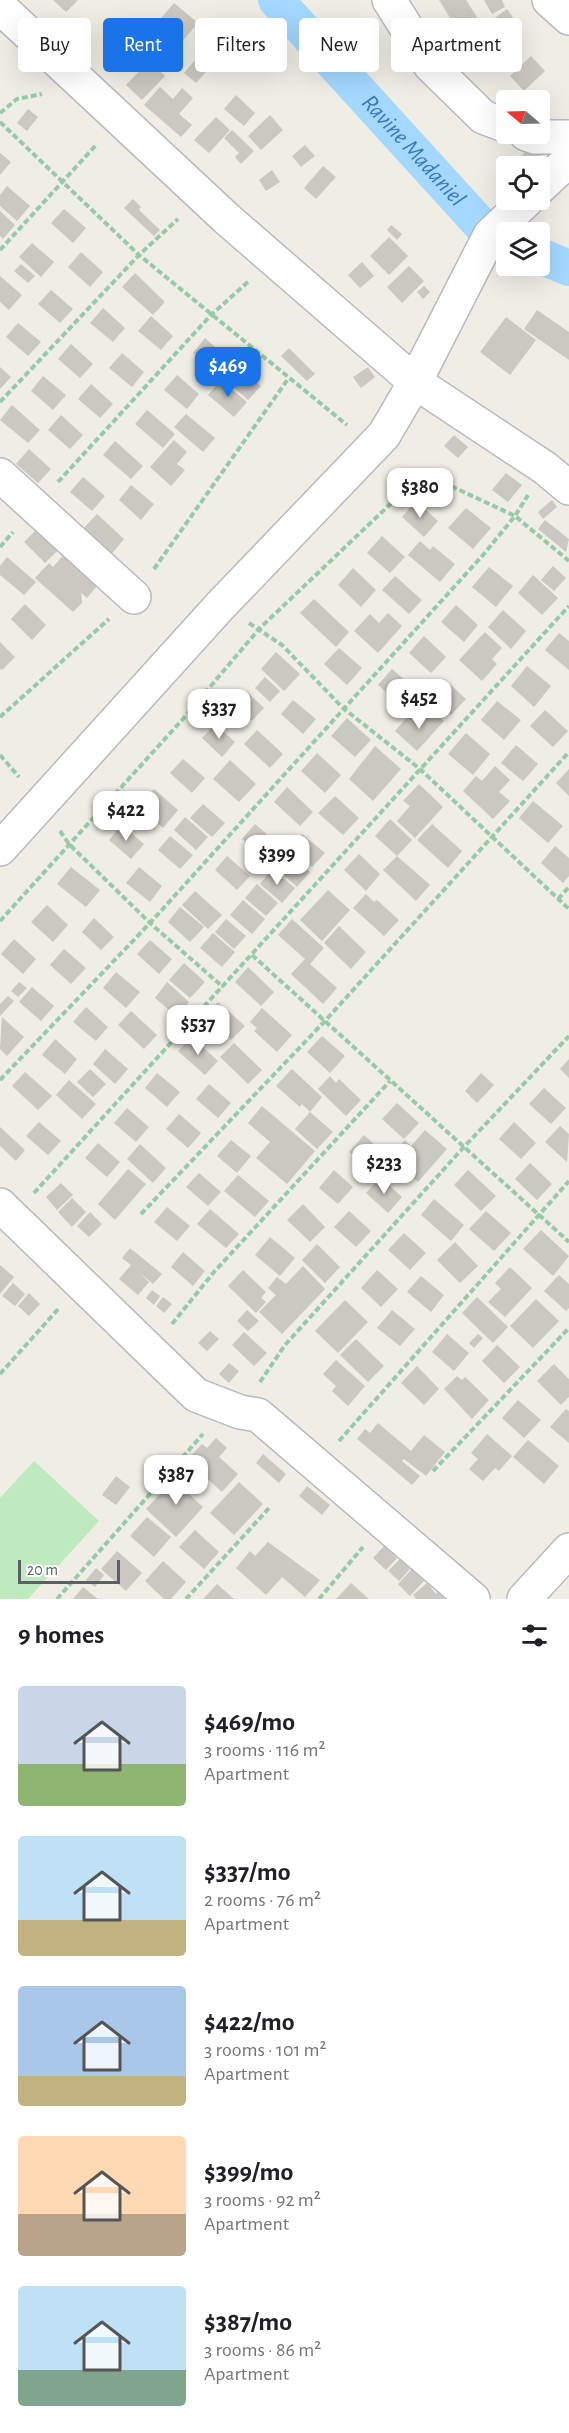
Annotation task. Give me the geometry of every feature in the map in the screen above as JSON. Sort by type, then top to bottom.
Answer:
[{"type":"street","points":[[389,0],[430,65],[483,117],[496,122]]},
{"type":"street","points":[[549,0],[569,18]]},
{"type":"street","points":[[0,7],[203,196],[415,382],[557,478]]},
{"type":"street","points":[[550,137],[569,137]]},
{"type":"street","points":[[550,178],[569,160]]},
{"type":"street","points":[[0,849],[220,606],[384,435],[415,382],[490,235],[516,210]]},
{"type":"street","points":[[0,475],[134,597]]},
{"type":"street","points":[[7,1210],[196,1395],[258,1415],[474,1599]]},
{"type":"street","points":[[524,1599],[569,1550]]},
{"type":"path","points":[[0,113],[17,99],[84,86]]},
{"type":"path","points":[[0,250],[120,119]]},
{"type":"path","points":[[0,122],[139,255],[288,379],[374,445]]},
{"type":"path","points":[[0,402],[139,255],[203,196]]},
{"type":"path","points":[[0,547],[211,315],[274,259]]},
{"type":"path","points":[[0,717],[134,597],[288,379]]},
{"type":"path","points":[[0,921],[182,720],[259,629],[423,473],[515,516],[569,561]]},
{"type":"path","points":[[0,1080],[150,923],[515,516],[557,478]]},
{"type":"path","points":[[7,1210],[223,987],[569,606]]},
{"type":"path","points":[[282,645],[343,708],[420,769],[569,909]]},
{"type":"path","points":[[141,1214],[324,1022],[569,752]]},
{"type":"path","points":[[81,855],[150,923],[223,987]]},
{"type":"path","points":[[558,899],[569,888]]},
{"type":"path","points":[[252,955],[537,1216],[569,1242]]},
{"type":"path","points":[[57,1599],[463,1148],[569,1036]]},
{"type":"path","points":[[151,1351],[214,1272],[390,1081]]},
{"type":"path","points":[[318,1466],[569,1181]]},
{"type":"path","points":[[0,1374],[83,1283]]},
{"type":"path","points":[[434,1471],[569,1328]]},
{"type":"path","points":[[186,1599],[270,1507]]},
{"type":"path","points":[[319,1599],[384,1523]]},
{"type":"green space","points":[[34,1461],[99,1521],[28,1599],[0,1599],[0,1498]]},
{"type":"building","points":[[53,0],[78,0],[66,12]]},
{"type":"building","points":[[439,0],[466,0],[477,17],[475,18],[450,18]]},
{"type":"building","points":[[484,0],[502,0],[505,7],[492,14]]},
{"type":"building","points":[[174,3],[195,20],[195,26],[183,40],[183,18],[161,18]]},
{"type":"building","points":[[507,9],[513,18],[495,18]]},
{"type":"building","points":[[531,56],[545,71],[525,90],[510,76],[514,72],[522,72],[522,65]]},
{"type":"building","points":[[195,60],[195,72],[206,72],[196,83],[184,73]]},
{"type":"building","points":[[138,72],[161,72],[165,76],[142,100],[126,85]]},
{"type":"building","points":[[160,87],[173,99],[182,88],[193,98],[179,114],[192,125],[181,137],[144,105]]},
{"type":"building","points":[[236,95],[255,113],[244,126],[224,109]]},
{"type":"building","points":[[28,109],[38,117],[27,131],[17,123]]},
{"type":"building","points":[[270,115],[283,130],[261,150],[248,136]]},
{"type":"building","points":[[216,117],[230,130],[209,153],[194,140]]},
{"type":"building","points":[[232,130],[254,151],[241,164],[235,157],[239,153],[224,138]]},
{"type":"building","points":[[305,145],[315,156],[301,167],[292,156]]},
{"type":"building","points":[[531,145],[542,154],[540,156],[521,156]]},
{"type":"building","points":[[0,153],[11,162],[0,175]]},
{"type":"building","points":[[323,166],[336,177],[316,199],[304,188]]},
{"type":"building","points":[[272,170],[280,182],[266,191],[259,180]]},
{"type":"building","points":[[7,186],[30,206],[17,221],[0,206],[0,195]]},
{"type":"building","points":[[133,199],[141,207],[139,210],[160,230],[154,236],[124,208]]},
{"type":"building","points":[[64,209],[86,228],[73,243],[51,223]]},
{"type":"building","points":[[0,211],[15,225],[3,239],[0,236]]},
{"type":"building","points":[[391,225],[402,234],[397,240],[387,230]]},
{"type":"building","points":[[389,237],[408,256],[389,275],[370,256]]},
{"type":"building","points":[[32,243],[54,262],[41,277],[19,257]]},
{"type":"building","points":[[81,252],[103,272],[90,287],[68,267]]},
{"type":"building","points":[[362,262],[374,276],[360,288],[348,275]]},
{"type":"building","points":[[21,264],[35,276],[28,283],[14,271]]},
{"type":"building","points":[[409,266],[424,281],[402,303],[387,287]]},
{"type":"building","points":[[135,273],[165,302],[153,315],[122,287]]},
{"type":"building","points":[[0,276],[22,295],[9,310],[0,302]]},
{"type":"building","points":[[424,286],[430,292],[423,299],[417,292]]},
{"type":"building","points":[[51,290],[73,309],[60,323],[38,304]]},
{"type":"building","points":[[103,308],[125,328],[113,342],[90,323]]},
{"type":"building","points":[[537,310],[569,332],[569,360],[524,329]]},
{"type":"building","points":[[151,316],[173,336],[161,350],[138,331]]},
{"type":"building","points":[[506,317],[536,340],[510,375],[480,352]]},
{"type":"building","points":[[18,323],[41,342],[28,356],[6,337]]},
{"type":"building","points":[[205,338],[236,366],[224,380],[193,353]]},
{"type":"building","points":[[71,344],[93,364],[80,378],[58,359]]},
{"type":"building","points":[[289,348],[315,374],[307,381],[281,356]]},
{"type":"building","points":[[122,353],[144,372],[132,387],[109,368]]},
{"type":"building","points":[[0,367],[11,377],[0,389]]},
{"type":"building","points":[[368,367],[375,377],[361,388],[353,377]]},
{"type":"building","points":[[244,372],[261,386],[248,400],[232,386]]},
{"type":"building","points":[[177,375],[199,394],[187,409],[164,390]]},
{"type":"building","points":[[43,376],[66,395],[53,410],[31,391]]},
{"type":"building","points":[[221,380],[247,402],[234,417],[208,395]]},
{"type":"building","points":[[91,384],[113,404],[100,418],[78,399]]},
{"type":"building","points":[[12,405],[40,430],[28,443],[0,420]]},
{"type":"building","points":[[147,410],[175,434],[163,448],[135,424]]},
{"type":"building","points":[[186,414],[215,438],[203,452],[174,427]]},
{"type":"building","points":[[61,415],[83,435],[70,449],[48,430]]},
{"type":"building","points":[[454,435],[468,447],[458,458],[444,446]]},
{"type":"building","points":[[174,440],[187,452],[177,464],[185,470],[171,486],[150,467]]},
{"type":"building","points":[[115,441],[143,466],[131,479],[103,455]]},
{"type":"building","points":[[29,449],[51,469],[38,483],[16,464]]},
{"type":"building","points":[[506,473],[522,485],[508,502],[492,490]]},
{"type":"building","points":[[83,477],[105,496],[92,511],[70,492]]},
{"type":"building","points":[[131,485],[154,504],[141,520],[119,500]]},
{"type":"building","points":[[552,500],[557,507],[543,519],[538,512]]},
{"type":"building","points":[[416,501],[438,521],[424,537],[402,517]]},
{"type":"building","points":[[466,508],[491,528],[473,549],[448,528]]},
{"type":"building","points":[[97,514],[124,539],[109,557],[81,531]]},
{"type":"building","points":[[545,520],[569,539],[566,552],[538,529]]},
{"type":"building","points":[[38,528],[59,549],[45,563],[24,542]]},
{"type":"building","points":[[382,536],[405,557],[390,573],[367,553]]},
{"type":"building","points":[[420,541],[430,550],[433,546],[455,564],[440,582],[408,555]]},
{"type":"building","points":[[67,551],[101,581],[87,598],[81,593],[82,603],[73,612],[35,578],[49,563],[53,567]]},
{"type":"building","points":[[7,557],[36,582],[24,595],[0,575],[0,566]]},
{"type":"building","points":[[553,566],[566,578],[554,591],[541,580]]},
{"type":"building","points":[[489,567],[513,586],[496,607],[472,587]]},
{"type":"building","points":[[353,568],[376,590],[361,607],[338,585]]},
{"type":"building","points":[[533,575],[558,598],[542,615],[518,593]]},
{"type":"building","points":[[395,576],[422,600],[409,614],[382,590]]},
{"type":"building","points":[[314,599],[349,632],[336,647],[300,613]]},
{"type":"building","points":[[25,604],[46,625],[32,640],[11,619]]},
{"type":"building","points":[[456,605],[478,625],[464,642],[441,622]]},
{"type":"building","points":[[503,610],[526,631],[511,649],[488,627]]},
{"type":"building","points":[[388,613],[402,626],[378,653],[354,631],[370,614],[379,623]]},
{"type":"building","points":[[485,632],[502,648],[492,659],[497,664],[482,681],[459,660]]},
{"type":"building","points":[[559,633],[569,641],[569,670],[545,650]]},
{"type":"building","points":[[424,636],[446,657],[431,673],[409,653]]},
{"type":"building","points":[[0,642],[15,657],[2,670],[0,669]]},
{"type":"building","points":[[339,648],[362,668],[347,685],[324,664]]},
{"type":"building","points":[[276,652],[300,674],[284,691],[261,669]]},
{"type":"building","points":[[527,666],[551,686],[534,707],[511,686]]},
{"type":"building","points":[[392,669],[416,690],[402,706],[378,685]]},
{"type":"building","points":[[265,677],[280,691],[270,702],[255,688]]},
{"type":"building","points":[[444,679],[466,699],[451,715],[429,695]]},
{"type":"building","points":[[246,691],[264,708],[252,721],[233,704]]},
{"type":"building","points":[[293,700],[316,719],[303,734],[281,714]]},
{"type":"building","points":[[497,701],[521,720],[504,740],[481,720]]},
{"type":"building","points":[[432,710],[444,721],[417,751],[395,731],[409,715],[420,724]]},
{"type":"building","points":[[545,710],[568,731],[553,747],[530,726]]},
{"type":"building","points":[[347,718],[371,740],[355,757],[331,736]]},
{"type":"building","points":[[215,724],[235,742],[222,757],[202,738]]},
{"type":"building","points":[[257,730],[283,754],[270,768],[244,744]]},
{"type":"building","points":[[466,733],[490,754],[473,775],[448,754]]},
{"type":"building","points":[[516,745],[538,764],[523,781],[501,763]]},
{"type":"building","points":[[375,746],[401,769],[373,801],[349,779]]},
{"type":"building","points":[[317,753],[341,775],[325,793],[301,771]]},
{"type":"building","points":[[183,759],[205,778],[192,793],[170,773]]},
{"type":"building","points":[[230,760],[256,784],[239,802],[213,779]]},
{"type":"building","points":[[495,766],[510,780],[499,792],[510,801],[493,819],[463,791],[476,776],[482,781]]},
{"type":"building","points":[[569,769],[569,796],[556,783]]},
{"type":"building","points":[[419,784],[443,807],[415,838],[397,821],[410,806],[403,801]]},
{"type":"building","points":[[287,787],[313,812],[300,826],[274,802]]},
{"type":"building","points":[[154,789],[178,810],[163,828],[139,807]]},
{"type":"building","points":[[335,796],[359,818],[343,835],[318,813]]},
{"type":"building","points":[[533,801],[563,826],[548,843],[519,818]]},
{"type":"building","points":[[203,804],[225,823],[212,837],[190,818]]},
{"type":"building","points":[[185,817],[208,837],[196,850],[174,830]]},
{"type":"building","points":[[390,819],[412,840],[397,856],[375,836]]},
{"type":"building","points":[[255,824],[277,843],[265,858],[242,839]]},
{"type":"building","points":[[432,824],[462,851],[448,868],[417,840]]},
{"type":"building","points":[[122,825],[144,844],[131,859],[109,840]]},
{"type":"building","points":[[302,834],[325,853],[312,867],[290,848]]},
{"type":"building","points":[[170,836],[193,855],[180,869],[158,850]]},
{"type":"building","points":[[555,846],[569,858],[569,876],[563,883],[541,863]]},
{"type":"building","points":[[287,851],[310,872],[297,887],[274,866]]},
{"type":"building","points":[[359,854],[380,874],[366,891],[344,870]]},
{"type":"building","points":[[227,856],[250,876],[237,890],[215,870]]},
{"type":"building","points":[[397,856],[430,885],[416,901],[383,870]]},
{"type":"building","points":[[71,867],[100,890],[86,907],[57,884]]},
{"type":"building","points":[[139,867],[162,886],[150,902],[126,883]]},
{"type":"building","points":[[272,869],[295,888],[282,903],[260,884]]},
{"type":"building","points":[[257,884],[278,903],[266,916],[245,898]]},
{"type":"building","points":[[328,890],[350,910],[322,941],[300,920]]},
{"type":"building","points":[[195,891],[222,915],[208,929],[182,905]]},
{"type":"building","points":[[366,894],[374,902],[377,900],[399,920],[384,936],[353,908]]},
{"type":"building","points":[[243,900],[265,919],[252,934],[230,915]]},
{"type":"building","points":[[47,905],[68,925],[53,942],[31,922]]},
{"type":"building","points":[[180,907],[204,927],[190,942],[168,922]]},
{"type":"building","points":[[94,918],[114,937],[101,950],[82,932]]},
{"type":"building","points":[[226,919],[246,936],[234,949],[215,932]]},
{"type":"building","points":[[292,919],[324,948],[310,964],[337,988],[323,1004],[291,974],[305,959],[278,935]]},
{"type":"building","points":[[339,926],[366,952],[351,969],[324,943]]},
{"type":"building","points":[[213,933],[235,952],[222,967],[200,948]]},
{"type":"building","points":[[14,939],[36,959],[23,974],[1,954]]},
{"type":"building","points":[[150,940],[172,959],[159,974],[137,954]]},
{"type":"building","points":[[64,949],[86,968],[71,984],[50,965]]},
{"type":"building","points":[[184,963],[205,982],[190,998],[169,980]]},
{"type":"building","points":[[248,967],[274,992],[261,1006],[235,982]]},
{"type":"building","points":[[116,972],[140,992],[126,1008],[103,988]]},
{"type":"building","points":[[19,982],[27,988],[18,997],[11,991]]},
{"type":"building","points":[[167,982],[189,1002],[177,1017],[155,998]]},
{"type":"building","points":[[32,987],[54,1006],[41,1021],[19,1002]]},
{"type":"building","points":[[8,996],[14,1001],[0,1016],[0,1004]]},
{"type":"building","points":[[218,1002],[245,1026],[231,1040],[205,1016]]},
{"type":"building","points":[[86,1007],[108,1027],[96,1041],[73,1022]]},
{"type":"building","points":[[262,1008],[292,1035],[277,1052],[254,1031],[257,1028],[250,1022]]},
{"type":"building","points":[[131,1011],[157,1035],[144,1049],[118,1025]]},
{"type":"building","points":[[2,1017],[24,1037],[7,1056],[0,1049]]},
{"type":"building","points":[[322,1036],[345,1056],[330,1073],[307,1052]]},
{"type":"building","points":[[192,1037],[218,1061],[205,1075],[178,1051]]},
{"type":"building","points":[[55,1039],[77,1059],[65,1074],[42,1055]]},
{"type":"building","points":[[234,1043],[262,1070],[248,1084],[220,1057]]},
{"type":"building","points":[[105,1049],[128,1069],[115,1084],[93,1064]]},
{"type":"building","points":[[569,1059],[569,1078],[560,1069]]},
{"type":"building","points":[[90,1069],[106,1084],[93,1097],[77,1082]]},
{"type":"building","points":[[292,1069],[322,1097],[310,1112],[302,1104],[300,1107],[276,1086]]},
{"type":"building","points":[[25,1072],[52,1096],[38,1110],[12,1086]]},
{"type":"building","points":[[157,1073],[180,1092],[167,1107],[145,1088]]},
{"type":"building","points":[[481,1073],[494,1085],[477,1103],[465,1091]]},
{"type":"building","points":[[330,1076],[336,1083],[339,1079],[361,1100],[346,1116],[318,1089]]},
{"type":"building","points":[[69,1080],[96,1104],[82,1119],[56,1095]]},
{"type":"building","points":[[209,1084],[231,1103],[218,1118],[196,1099]]},
{"type":"building","points":[[544,1088],[566,1108],[551,1124],[529,1104]]},
{"type":"building","points":[[397,1103],[419,1123],[404,1139],[382,1119]]},
{"type":"building","points":[[262,1106],[315,1151],[287,1184],[256,1158],[270,1142],[248,1123]]},
{"type":"building","points":[[127,1108],[149,1127],[136,1142],[114,1123]]},
{"type":"building","points":[[310,1112],[333,1132],[317,1149],[295,1129]]},
{"type":"building","points":[[179,1114],[201,1133],[188,1148],[166,1129]]},
{"type":"building","points":[[39,1122],[61,1141],[48,1155],[26,1136]]},
{"type":"building","points":[[514,1122],[536,1143],[521,1159],[499,1139]]},
{"type":"building","points":[[560,1126],[569,1134],[567,1162],[545,1142]]},
{"type":"building","points":[[0,1127],[25,1150],[16,1161],[0,1146]]},
{"type":"building","points":[[425,1130],[447,1149],[418,1182],[390,1156],[405,1140],[411,1146]]},
{"type":"building","points":[[364,1135],[387,1156],[372,1173],[349,1152]]},
{"type":"building","points":[[231,1140],[251,1156],[237,1173],[217,1156]]},
{"type":"building","points":[[98,1143],[120,1162],[107,1177],[85,1158]]},
{"type":"building","points":[[140,1144],[166,1168],[153,1183],[127,1159]]},
{"type":"building","points":[[530,1163],[552,1184],[537,1200],[515,1179]]},
{"type":"building","points":[[128,1169],[146,1184],[115,1220],[98,1204]]},
{"type":"building","points":[[334,1170],[353,1187],[338,1204],[319,1188]]},
{"type":"building","points":[[468,1170],[496,1196],[481,1211],[454,1185]]},
{"type":"building","points":[[199,1173],[221,1192],[208,1206],[186,1187]]},
{"type":"building","points":[[238,1175],[269,1201],[255,1217],[224,1191]]},
{"type":"building","points":[[380,1177],[402,1197],[388,1213],[366,1193]]},
{"type":"building","points":[[61,1183],[73,1195],[57,1210],[46,1197]]},
{"type":"building","points":[[72,1198],[86,1212],[72,1227],[58,1212]]},
{"type":"building","points":[[434,1199],[464,1225],[451,1241],[421,1215]]},
{"type":"building","points":[[303,1204],[325,1227],[310,1242],[287,1220]]},
{"type":"building","points":[[167,1207],[190,1226],[177,1241],[154,1222]]},
{"type":"building","points":[[210,1209],[239,1234],[226,1248],[197,1224]]},
{"type":"building","points":[[349,1211],[371,1231],[356,1247],[334,1227]]},
{"type":"building","points":[[486,1211],[511,1233],[494,1251],[469,1229]]},
{"type":"building","points":[[90,1212],[102,1224],[89,1237],[77,1226]]},
{"type":"building","points":[[541,1230],[569,1256],[553,1276],[523,1249]]},
{"type":"building","points":[[404,1233],[426,1253],[410,1270],[388,1250]]},
{"type":"building","points":[[270,1237],[295,1258],[280,1276],[255,1255]]},
{"type":"building","points":[[455,1242],[478,1266],[460,1283],[437,1260]]},
{"type":"building","points":[[317,1244],[340,1267],[325,1283],[302,1260]]},
{"type":"building","points":[[130,1248],[162,1274],[153,1284],[139,1272],[149,1282],[138,1295],[119,1279],[131,1265],[122,1258]]},
{"type":"building","points":[[183,1252],[205,1271],[193,1286],[171,1267]]},
{"type":"building","points":[[0,1265],[14,1277],[0,1294]]},
{"type":"building","points":[[303,1266],[325,1289],[282,1334],[259,1312],[276,1295],[268,1288],[277,1277],[286,1284]]},
{"type":"building","points":[[510,1267],[532,1288],[505,1317],[488,1302],[501,1289],[495,1283]]},
{"type":"building","points":[[243,1270],[266,1292],[261,1298],[266,1302],[256,1313],[228,1286]]},
{"type":"building","points":[[377,1270],[398,1289],[381,1307],[361,1288]]},
{"type":"building","points":[[559,1275],[569,1284],[569,1308],[566,1311],[544,1291]]},
{"type":"building","points":[[421,1276],[444,1295],[431,1312],[407,1292]]},
{"type":"building","points":[[13,1283],[25,1294],[15,1306],[2,1296]]},
{"type":"building","points":[[152,1290],[160,1296],[154,1305],[146,1298]]},
{"type":"building","points":[[29,1293],[40,1304],[29,1316],[18,1306]]},
{"type":"building","points":[[163,1297],[172,1304],[164,1313],[156,1306]]},
{"type":"building","points":[[477,1297],[508,1327],[493,1343],[462,1313]]},
{"type":"building","points":[[536,1299],[559,1321],[533,1348],[510,1326]]},
{"type":"building","points":[[345,1300],[368,1322],[338,1353],[315,1331]]},
{"type":"building","points":[[247,1310],[259,1321],[248,1331],[237,1321]]},
{"type":"building","points":[[392,1310],[415,1329],[400,1346],[377,1328]]},
{"type":"building","points":[[210,1331],[219,1339],[207,1351],[198,1343]]},
{"type":"building","points":[[244,1332],[267,1353],[254,1366],[232,1345]]},
{"type":"building","points":[[447,1334],[469,1353],[454,1371],[432,1352]]},
{"type":"building","points":[[478,1334],[483,1338],[474,1348],[469,1343]]},
{"type":"building","points":[[356,1339],[384,1366],[368,1382],[340,1355]]},
{"type":"building","points":[[497,1345],[520,1367],[504,1383],[482,1361]]},
{"type":"building","points":[[336,1360],[365,1386],[348,1406],[332,1391],[336,1386],[323,1374]]},
{"type":"building","points":[[229,1363],[239,1371],[229,1383],[219,1374]]},
{"type":"building","points":[[554,1364],[569,1379],[569,1397],[561,1405],[537,1381]]},
{"type":"building","points":[[417,1366],[439,1389],[424,1405],[401,1383]]},
{"type":"building","points":[[457,1376],[462,1380],[465,1377],[489,1400],[472,1419],[444,1389]]},
{"type":"building","points":[[518,1400],[541,1420],[524,1438],[502,1418]]},
{"type":"building","points":[[566,1409],[569,1411],[569,1443],[550,1427]]},
{"type":"building","points":[[378,1423],[411,1451],[424,1435],[445,1452],[426,1476],[404,1459],[402,1461],[420,1476],[412,1485],[357,1439],[365,1429],[370,1433]]},
{"type":"building","points":[[487,1434],[512,1456],[499,1471],[495,1468],[483,1481],[469,1469],[478,1459],[471,1453]]},
{"type":"building","points":[[216,1438],[227,1448],[219,1457],[238,1474],[222,1492],[187,1460],[202,1444],[207,1448]]},
{"type":"building","points":[[528,1440],[559,1466],[544,1484],[513,1457]]},
{"type":"building","points":[[263,1454],[286,1474],[279,1483],[256,1463]]},
{"type":"building","points":[[185,1474],[197,1486],[189,1494],[203,1507],[176,1537],[146,1509],[173,1480],[176,1482]]},
{"type":"building","points":[[116,1476],[130,1487],[116,1505],[102,1495]]},
{"type":"building","points":[[239,1482],[263,1504],[234,1535],[210,1513]]},
{"type":"building","points":[[307,1486],[330,1505],[322,1515],[299,1496]]},
{"type":"building","points":[[147,1517],[171,1537],[154,1557],[130,1536]]},
{"type":"building","points":[[195,1530],[219,1552],[204,1569],[179,1547]]},
{"type":"building","points":[[268,1542],[320,1580],[305,1597],[282,1577],[266,1595],[236,1568],[250,1551],[255,1556]]},
{"type":"building","points":[[384,1546],[397,1558],[386,1570],[373,1558]]},
{"type":"building","points":[[117,1551],[142,1573],[126,1591],[101,1569]]},
{"type":"building","points":[[400,1559],[410,1569],[399,1581],[388,1571]]},
{"type":"building","points":[[163,1561],[186,1582],[171,1599],[164,1599],[145,1581]]},
{"type":"building","points":[[96,1568],[104,1575],[95,1587],[86,1580]]},
{"type":"building","points":[[412,1569],[424,1581],[410,1596],[398,1584]]},
{"type":"building","points":[[351,1583],[369,1599],[336,1599]]},
{"type":"building","points":[[427,1583],[436,1594],[438,1592],[445,1599],[416,1599],[413,1595]]},
{"type":"building","points":[[217,1584],[234,1599],[203,1599]]},
{"type":"building","points":[[83,1587],[98,1599],[73,1599]]},
{"type":"waterway","name":"Ravine Madaniel","points":[[276,0],[490,235],[496,237]]},
{"type":"waterway","name":"Ravine Madaniel","points":[[550,260],[569,268]]}]
